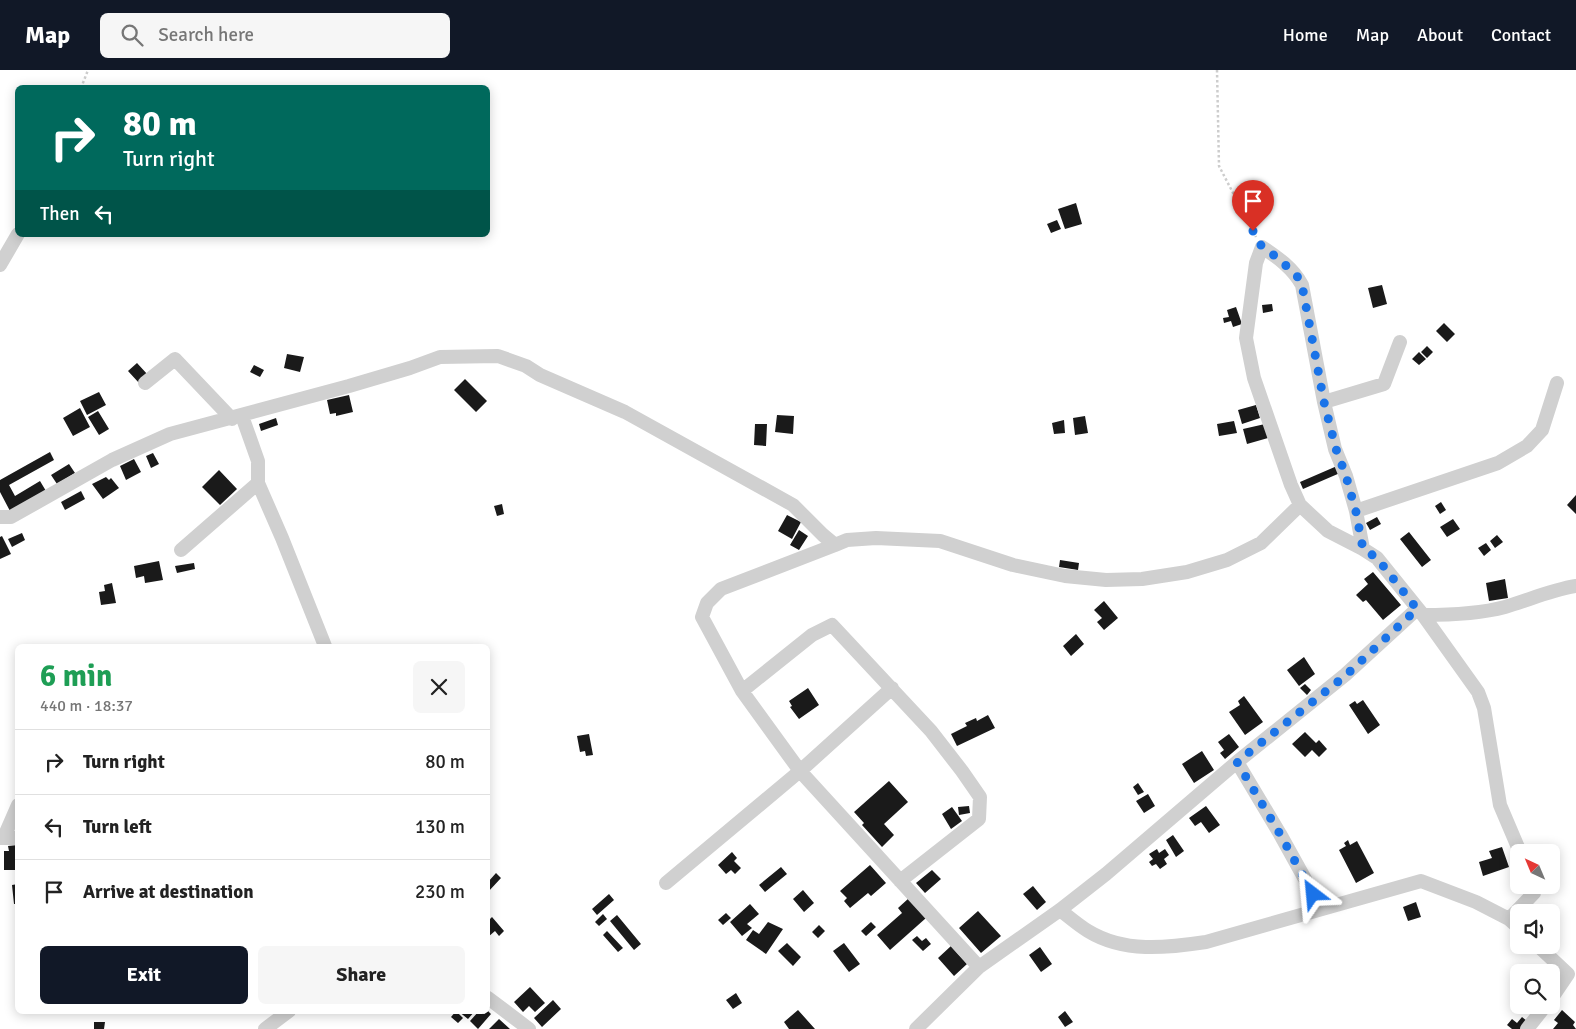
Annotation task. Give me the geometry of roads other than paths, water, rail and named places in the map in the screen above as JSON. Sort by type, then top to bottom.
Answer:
[{"type":"street","points":[[0,265],[16,237]]},
{"type":"street","points":[[1363,549],[1356,512],[1336,449],[1324,402],[1302,285],[1297,276],[1278,258],[1262,247],[1256,263],[1246,338],[1254,378],[1291,485],[1300,504],[1328,531],[1377,558],[1420,612],[1478,692],[1484,708],[1500,806],[1517,844]]},
{"type":"street","points":[[1324,402],[1384,384],[1400,342]]},
{"type":"street","points":[[0,517],[11,517],[112,460],[170,434],[410,368],[440,357],[498,356],[526,366],[540,375],[625,412],[793,505],[835,545]]},
{"type":"street","points":[[145,383],[175,359],[237,417],[258,461],[258,483],[282,538],[323,644]]},
{"type":"street","points":[[1356,512],[1498,463],[1527,446],[1542,430],[1557,384]]},
{"type":"street","points":[[180,550],[258,483]]},
{"type":"street","points":[[979,967],[800,771],[742,691],[702,617],[707,603],[721,589],[848,540],[876,538],[940,541],[1013,565],[1065,576],[1106,580],[1142,579],[1187,572],[1227,560],[1261,543],[1300,504]]},
{"type":"street","points":[[916,1029],[979,967],[1060,910],[1106,874],[1237,762],[1345,676],[1420,612],[1450,615],[1503,608],[1563,588],[1576,586]]},
{"type":"street","points":[[742,691],[812,635],[832,624],[931,731],[980,797],[979,819],[900,881]]},
{"type":"street","points":[[666,883],[800,771],[892,688]]},
{"type":"street","points":[[1237,762],[1321,908]]},
{"type":"street","points":[[7,838],[15,814]]},
{"type":"street","points":[[1060,910],[1089,932],[1113,942],[1140,947],[1169,947],[1206,942],[1421,881],[1476,902],[1510,922]]},
{"type":"street","points":[[1547,954],[1572,976],[1560,989]]},
{"type":"street","points":[[490,1000],[529,1029]]},
{"type":"street","points":[[265,1029],[285,1014]]},
{"type":"street","points":[[1527,1029],[1539,1014]]}]
